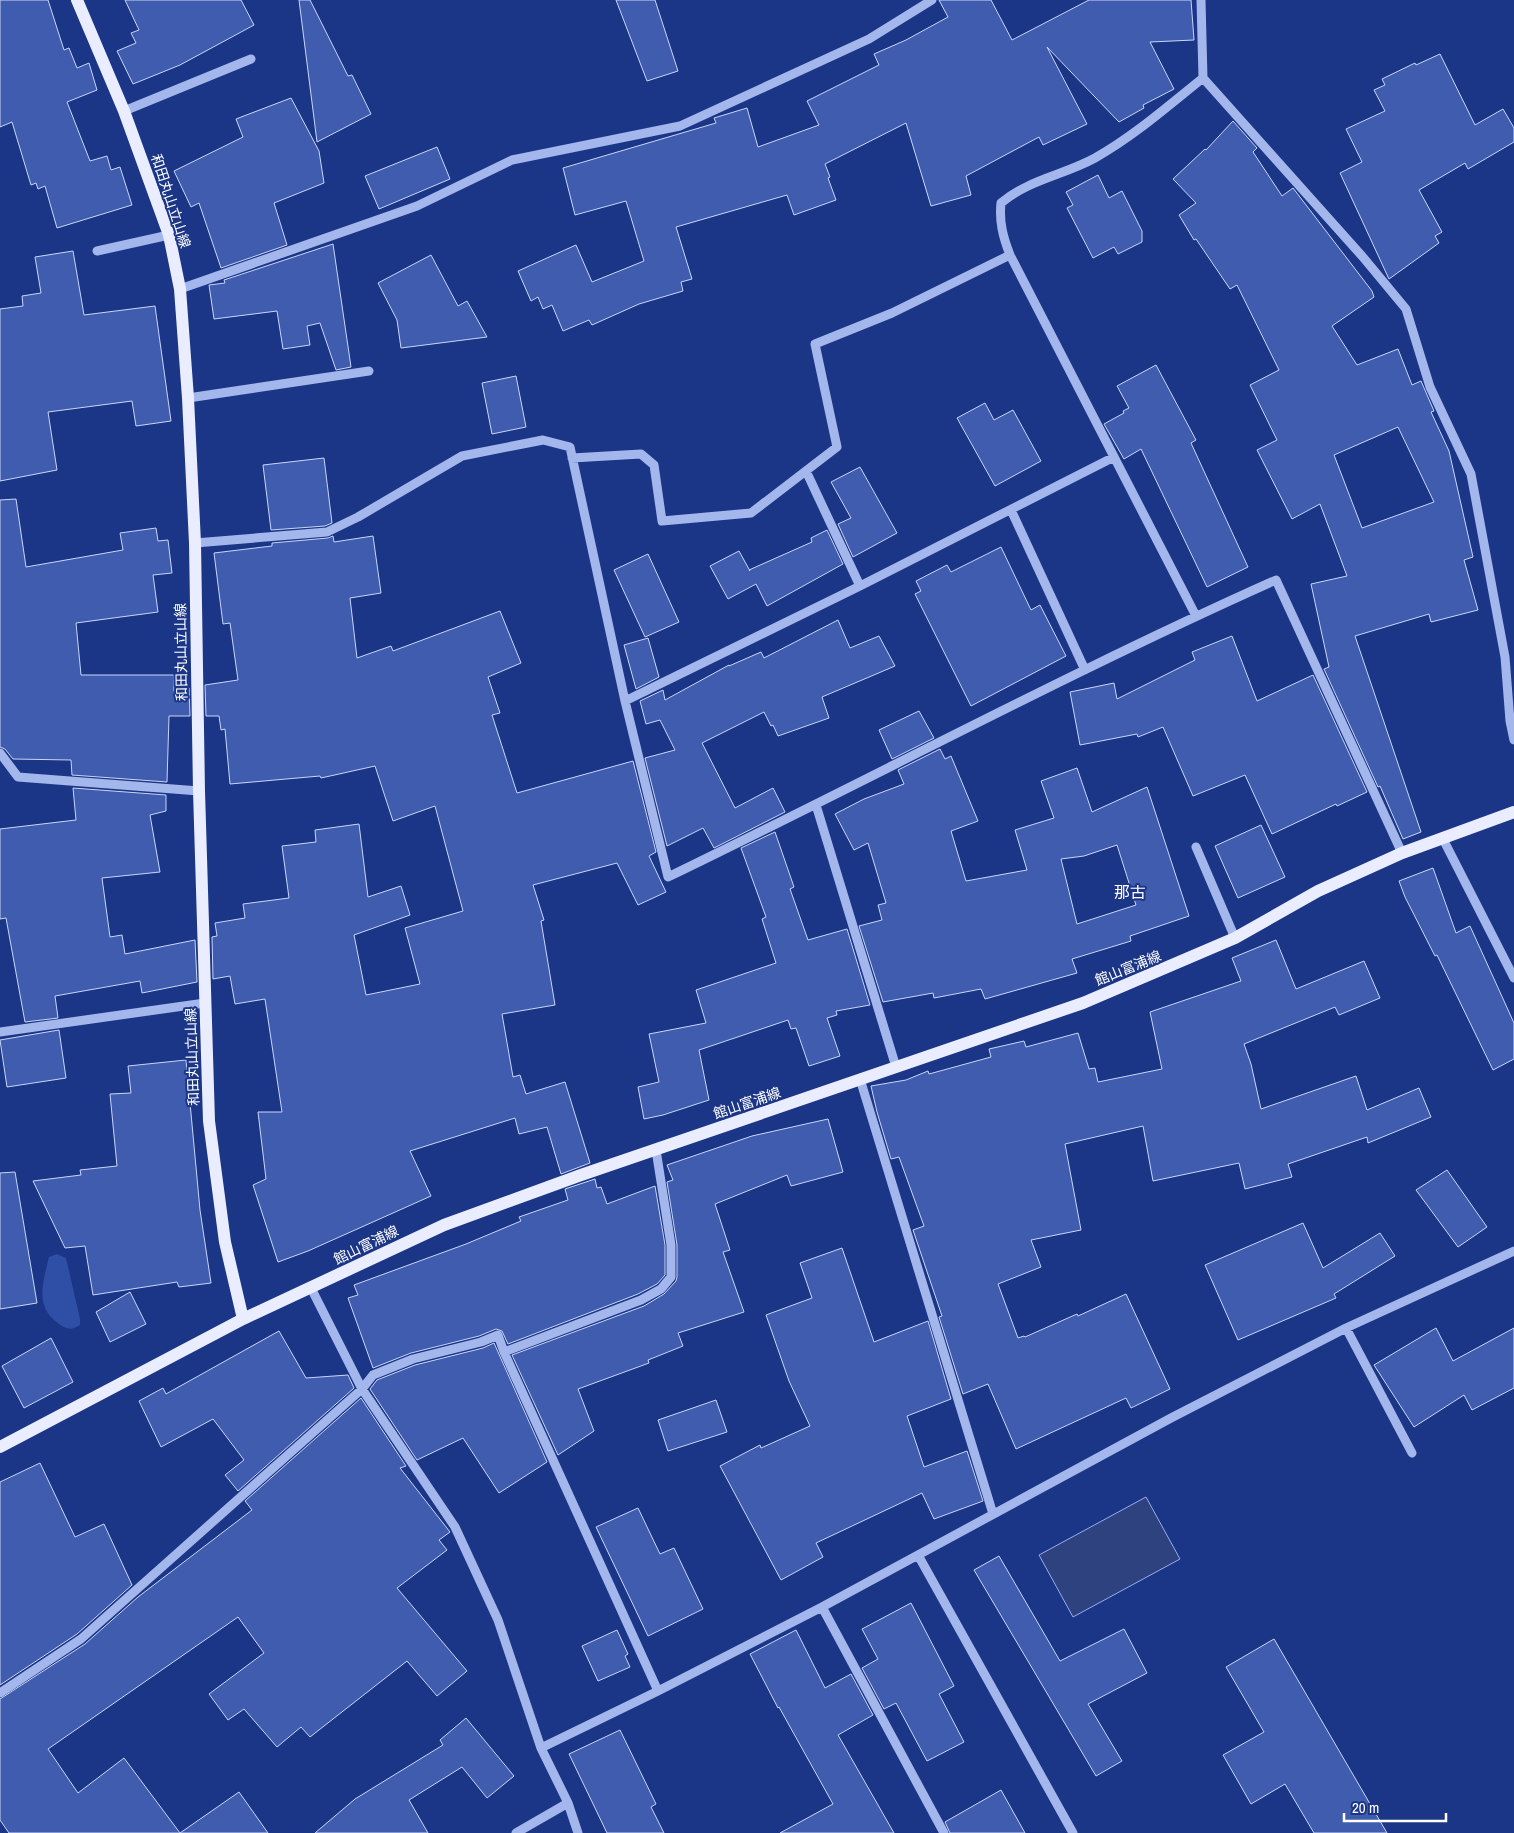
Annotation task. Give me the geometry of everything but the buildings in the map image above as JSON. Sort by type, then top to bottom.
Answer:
[{"type":"main road","name":"和田丸山立山線","points":[[77,0],[124,112],[169,235],[180,289],[188,398],[195,543],[199,791],[209,1120],[225,1242],[243,1319]]},
{"type":"main road","name":"館山富浦線","points":[[0,1447],[243,1319],[444,1225],[1083,1003],[1235,938],[1318,891],[1402,853],[1514,812]]},
{"type":"street","points":[[180,289],[417,206],[512,160],[680,126],[869,39],[932,0]]},
{"type":"street","points":[[1201,0],[1203,78],[1362,256],[1406,309],[1430,387],[1471,474],[1505,657],[1510,721],[1514,740]]},
{"type":"street","points":[[124,112],[251,59]]},
{"type":"street","points":[[1196,616],[1010,255],[1000,219],[1001,203],[1014,192],[1093,159],[1131,134],[1203,78]]},
{"type":"street","points":[[97,251],[169,235]]},
{"type":"street","points":[[572,458],[641,454],[654,465],[662,521],[751,513],[837,447],[815,344],[892,313],[1010,255]]},
{"type":"street","points":[[188,398],[369,371]]},
{"type":"street","points":[[195,543],[327,532],[358,517],[462,456],[543,440],[570,447],[625,700],[668,877],[1085,670],[1196,616],[1276,580],[1402,853]]},
{"type":"street","points":[[625,700],[860,586],[1114,458]]},
{"type":"street","points":[[806,471],[860,586]]},
{"type":"street","points":[[1011,510],[1085,670]]},
{"type":"street","points":[[0,752],[18,778],[199,791]]},
{"type":"street","points":[[816,805],[896,1067]]},
{"type":"street","points":[[1443,839],[1514,978]]},
{"type":"street","points":[[1196,846],[1235,938]]},
{"type":"street","points":[[0,1032],[205,1003]]},
{"type":"street","points":[[860,1079],[993,1514]]},
{"type":"street","points":[[504,1352],[641,1300],[661,1289],[671,1277],[671,1246],[656,1150]]},
{"type":"street","points":[[541,1748],[658,1691],[822,1607],[1171,1418],[1346,1328],[1514,1251]]},
{"type":"street","points":[[311,1288],[362,1389],[455,1527],[498,1620],[541,1748],[568,1803],[578,1833]]},
{"type":"street","points":[[1346,1328],[1412,1453]]},
{"type":"street","points":[[0,1693],[81,1639],[362,1389],[372,1376],[413,1359],[498,1336],[658,1691]]},
{"type":"street","points":[[918,1555],[1073,1833]]},
{"type":"street","points":[[822,1607],[944,1833]]},
{"type":"street","points":[[516,1833],[568,1803]]},
{"type":"shaded area","points":[[57,1254],[66,1258],[80,1319],[80,1325],[74,1328],[62,1326],[51,1317],[43,1302],[43,1285],[49,1257]]},
{"type":"shaded area","points":[[1146,1497],[1180,1559],[1073,1617],[1039,1555]]},
{"type":"district","name":"那古","points":[[1130,892]]}]
